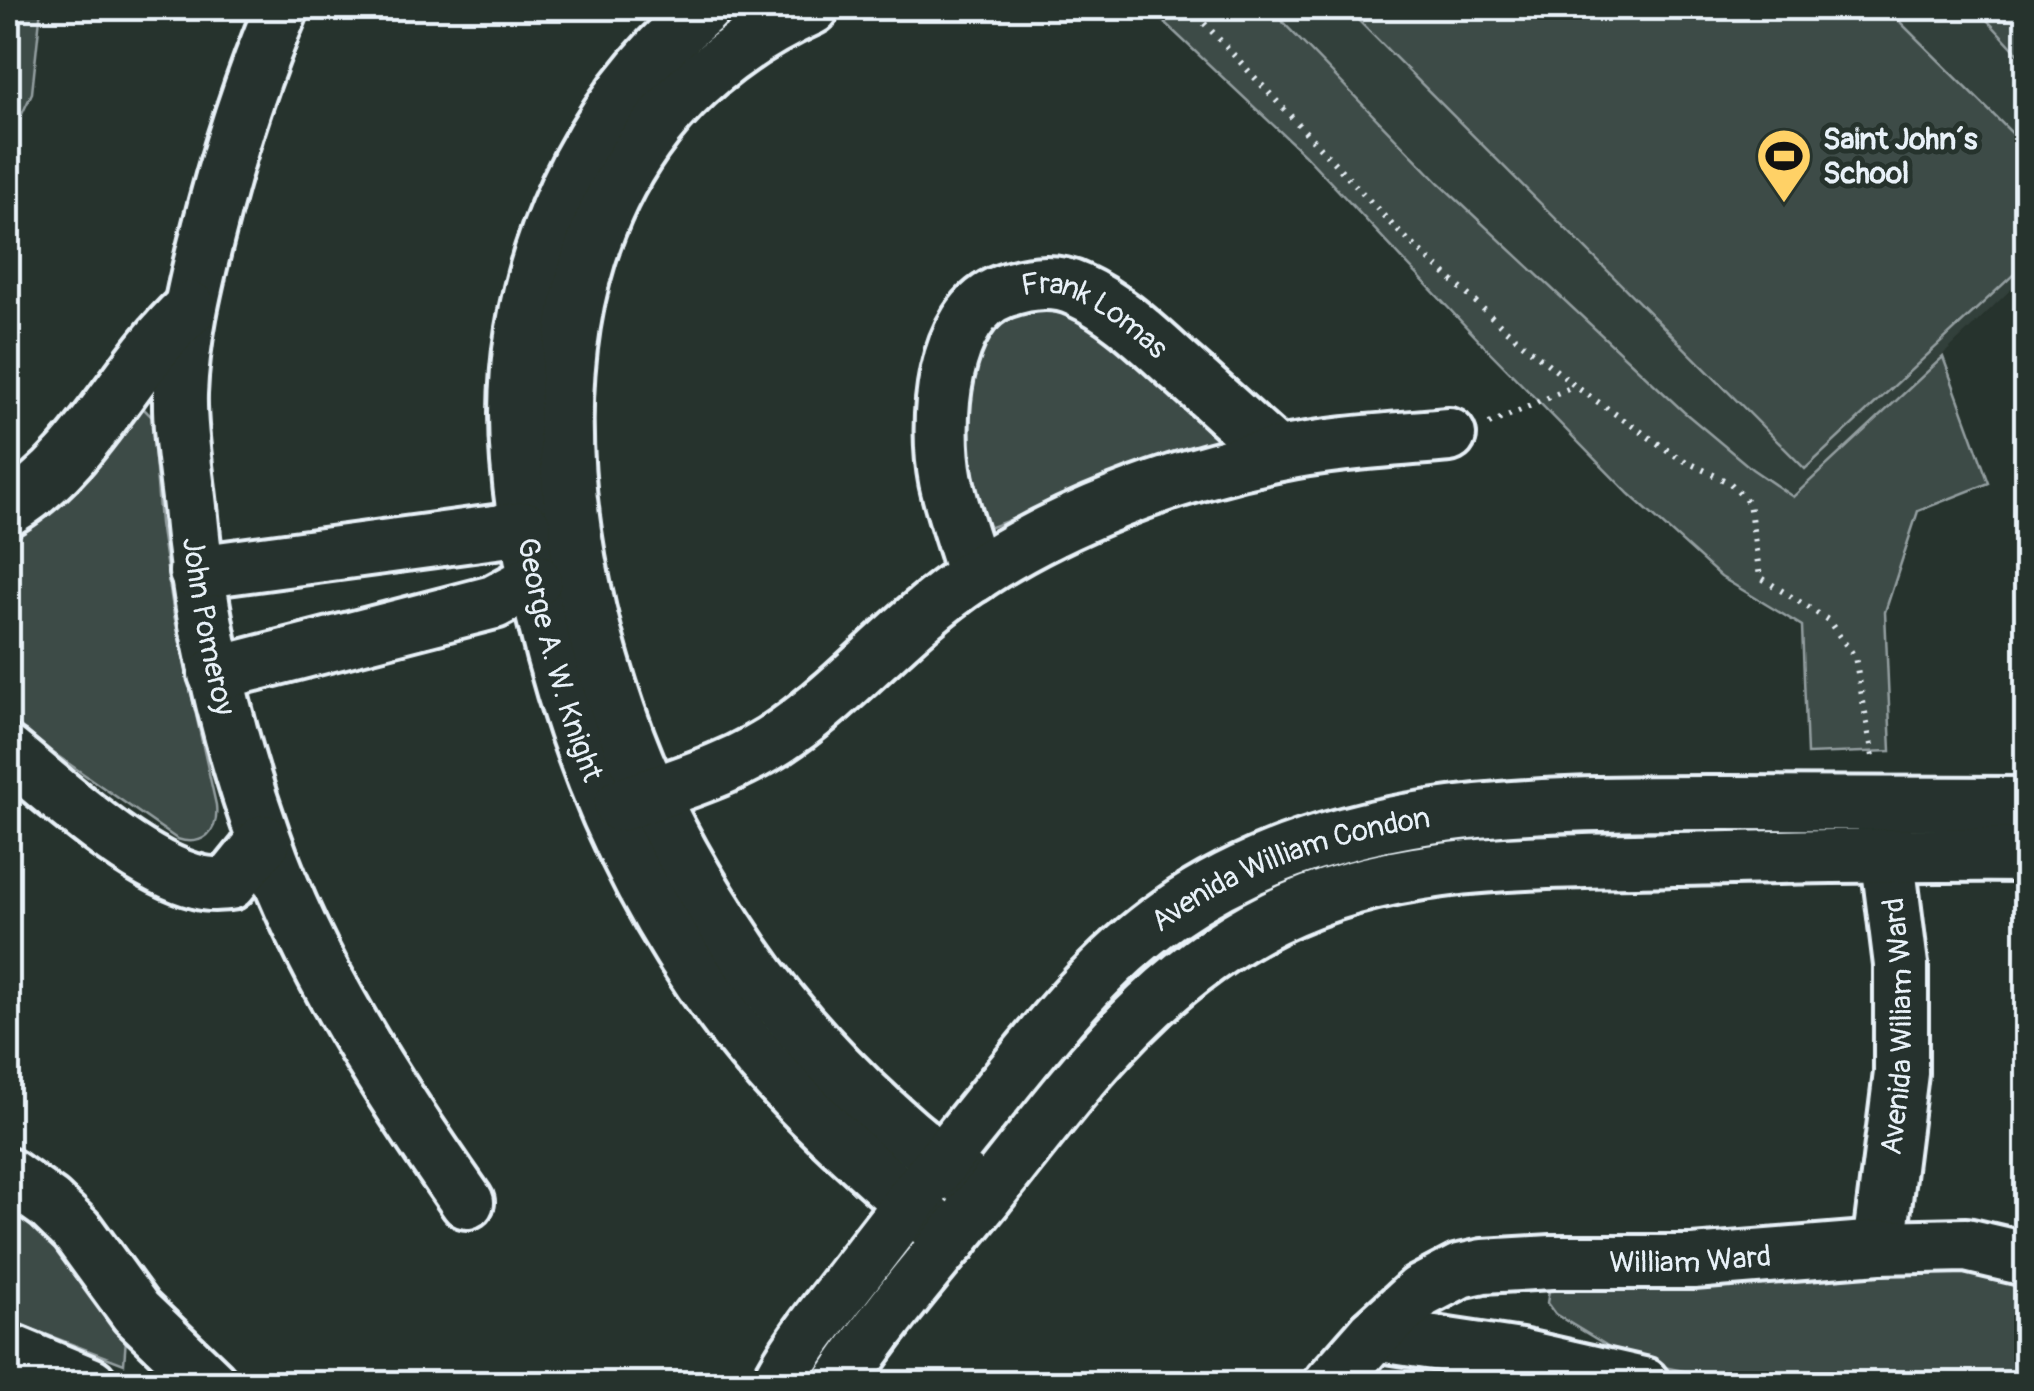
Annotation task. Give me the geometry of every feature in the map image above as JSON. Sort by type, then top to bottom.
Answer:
[{"type":"street","name":"John Pomeroy","points":[[282,8],[249,84],[190,308],[180,396],[196,572],[214,674],[264,841],[301,927],[418,1132],[468,1202]]},
{"type":"street","name":"George A. W. Knight","points":[[704,8],[652,57],[604,117],[561,200],[542,251],[528,304],[518,377],[518,472],[535,580],[572,725],[604,810],[664,922],[730,1022],[810,1114],[925,1182],[986,1196]]},
{"type":"street","name":"George A. W. Knight","points":[[812,8],[717,64],[658,124],[610,202],[592,243],[577,294],[568,345],[564,415],[574,535],[611,690],[652,794],[712,903],[776,998],[853,1085],[925,1182],[951,1240]]},
{"type":"street","name":"Frank Lomas","points":[[974,576],[946,478],[942,419],[954,342],[974,310],[993,295],[1041,283],[1073,287],[1102,302],[1276,454]]},
{"type":"street","points":[[8,509],[60,468],[165,331],[190,308]]},
{"type":"street","points":[[128,382],[151,381],[180,396]]},
{"type":"street","points":[[604,810],[752,754],[784,734],[930,608],[974,576],[1096,512],[1168,485],[1276,454],[1450,435]]},
{"type":"street","points":[[196,572],[525,528]]},
{"type":"street","points":[[214,674],[494,602],[535,580]]},
{"type":"street","points":[[8,753],[102,827],[174,874],[204,884],[230,884],[264,841]]},
{"type":"street","name":"Avenida William Condon","points":[[778,1384],[806,1339],[925,1182],[1070,1006],[1133,942],[1203,892],[1280,855],[1362,829],[1480,811],[1618,803],[2026,804]]},
{"type":"street","name":"Avenida Wiliam Ward","points":[[1879,1248],[1900,1073],[1901,965],[1881,803]]},
{"type":"street","name":"Avenida William Condon","points":[[840,1384],[1082,1075],[1154,998],[1231,941],[1273,918],[1312,901],[1394,878],[1504,864],[1888,854],[2026,855]]},
{"type":"street","points":[[8,1175],[49,1204],[77,1232],[136,1312],[211,1384]]},
{"type":"street","name":"William Ward","points":[[1330,1384],[1374,1334],[1420,1292],[1460,1271],[1483,1266],[1693,1262],[1966,1245],[2026,1259]]},
{"type":"street","points":[[1374,1334],[1520,1356],[1643,1384]]},
{"type":"street","points":[[8,1350],[90,1384]]},
{"type":"path","points":[[1190,8],[1395,228],[1504,328],[1575,386],[1679,458],[1730,483],[1749,503],[1760,577],[1828,620],[1856,657],[1881,803]]},
{"type":"path","points":[[1450,435],[1494,422],[1575,386]]},
{"type":"shaded area","points":[[8,8],[41,8],[32,93],[8,144]]},
{"type":"shaded area","points":[[1149,8],[1269,8],[1439,183],[1684,412],[1752,469],[1793,497],[1943,357],[1989,483],[1918,511],[1885,612],[1891,751],[1807,754],[1802,626],[1721,577],[1629,494],[1304,154]]},
{"type":"shaded area","name":"Saint John´s School","points":[[1269,8],[2026,8],[2026,275],[1794,498],[1752,469],[1684,412],[1439,183]]},
{"type":"shaded area","name":"Saint John´s School","points":[[1346,8],[1886,8],[2026,147],[2026,263],[1805,469]]},
{"type":"shaded area","points":[[1976,8],[2026,8],[2026,62]]},
{"type":"shaded area","points":[[1035,290],[1081,312],[1231,438],[980,531],[957,364]]},
{"type":"shaded area","points":[[135,407],[152,417],[160,523],[174,615],[216,805],[212,830],[194,841],[177,839],[52,752],[8,716],[8,532]]},
{"type":"shaded area","points":[[8,1202],[48,1239],[126,1338],[124,1364],[8,1320]]},
{"type":"shaded area","points":[[1964,1264],[2026,1285],[2026,1383],[1747,1384],[1649,1364],[1616,1351],[1555,1314],[1547,1303],[1550,1284]]},
{"type":"place","name":"Saint John´s School","points":[[1784,205]]}]
